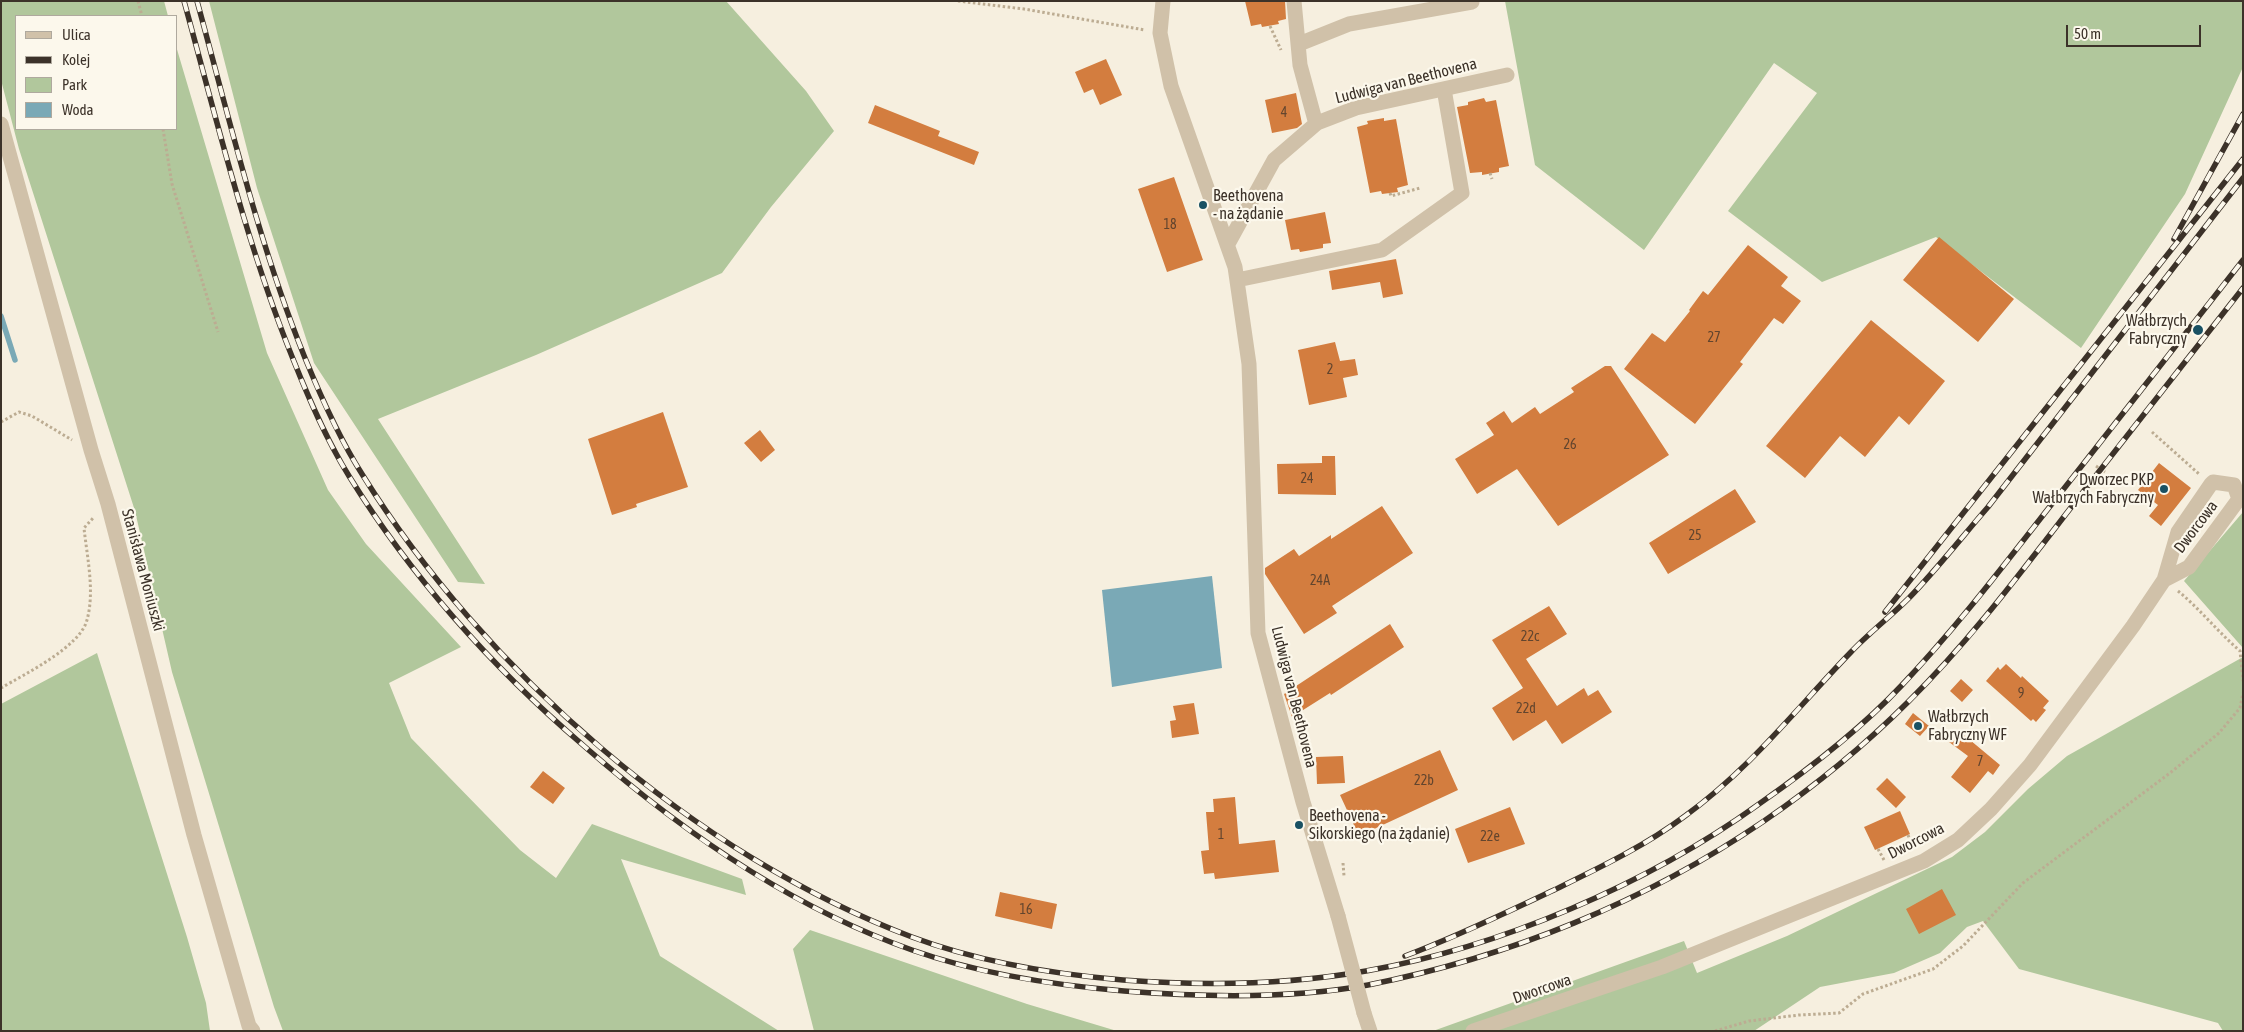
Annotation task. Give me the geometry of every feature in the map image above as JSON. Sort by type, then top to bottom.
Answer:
[{"type":"street","name":"Ludwiga van Beethovena","points":[[1163,1],[1160,33],[1171,86],[1228,244],[1237,280],[1249,364],[1258,633],[1303,802],[1338,916],[1370,1031]]},
{"type":"street","points":[[1294,1],[1300,65],[1316,124]]},
{"type":"street","points":[[1299,44],[1350,24],[1472,2]]},
{"type":"street","name":"Ludwiga van Beethovena","points":[[1228,244],[1274,160],[1316,124],[1356,108],[1507,76]]},
{"type":"street","points":[[1237,280],[1382,250],[1462,193],[1444,89]]},
{"type":"street","name":"Stanisława Moniuszki","points":[[1,124],[91,450],[108,504],[194,835],[250,1029]]},
{"type":"street","name":"Dworcowa","points":[[1473,1031],[1662,966],[1924,861],[1958,840],[1991,809],[2030,765],[2117,648],[2164,580],[2189,567],[2239,499],[2234,485],[2213,482],[2211,484]]},
{"type":"street","points":[[2164,580],[2178,532],[2211,484]]},
{"type":"path","points":[[138,1],[142,15]]},
{"type":"path","points":[[958,1],[1024,9],[1160,33]]},
{"type":"path","points":[[163,130],[172,184],[218,332]]},
{"type":"path","points":[[1490,173],[1492,179]]},
{"type":"path","points":[[1390,193],[1391,196],[1420,188]]},
{"type":"path","points":[[1,422],[19,412],[32,416],[91,450]]},
{"type":"path","points":[[2152,432],[2211,484]]},
{"type":"path","points":[[2096,466],[2104,472]]},
{"type":"path","points":[[1,688],[70,645],[87,622],[90,591],[84,528],[108,504]]},
{"type":"path","points":[[2164,580],[2197,606],[2221,634],[2240,651],[2243,681]]},
{"type":"path","points":[[1715,1031],[1749,1021],[1799,1015],[1840,1013],[1862,994],[1933,969],[1963,946],[2023,883],[2170,773],[2219,733],[2240,708],[2243,692]]},
{"type":"green space","points":[[1,1],[164,1],[168,15],[15,15],[15,130],[178,130],[178,53],[267,353],[328,490],[366,544],[461,647],[389,683],[411,738],[520,850],[556,878],[592,824],[742,879],[746,895],[621,859],[660,956],[779,1031],[283,1031],[274,1007],[172,672],[135,511],[19,149],[1,80]]},
{"type":"green space","points":[[209,1],[726,1],[806,91],[834,131],[771,207],[722,273],[536,355],[378,419],[485,584],[458,582],[314,363],[257,188]]},
{"type":"green space","points":[[1505,1],[2243,1],[2243,67],[2185,194],[2081,348],[1936,237],[1822,282],[1728,211],[1817,93],[1774,63],[1644,250],[1535,165]]},
{"type":"green space","points":[[2243,512],[2243,648],[2184,581]]},
{"type":"green space","points":[[97,653],[187,937],[206,1003],[210,1031],[1,1031],[1,704]]},
{"type":"green space","points":[[2243,657],[2243,1031],[2223,1031],[2218,1023],[2019,969],[1983,921],[1967,927],[1940,953],[1894,973],[1820,987],[1754,1031],[1433,1031],[1684,941],[1697,973],[1787,936],[1952,857],[1985,832],[2028,789],[2067,756]]},
{"type":"green space","points":[[810,930],[1027,1004],[1117,1031],[814,1031],[793,949]]},
{"type":"water","points":[[1212,576],[1222,668],[1112,687],[1102,590]]},
{"type":"building","points":[[1245,1],[1285,1],[1286,19],[1278,21],[1279,24],[1262,27],[1261,24],[1251,26]]},
{"type":"building","points":[[1106,59],[1122,95],[1100,105],[1093,89],[1084,93],[1075,72]]},
{"type":"building","points":[[1296,93],[1302,124],[1297,128],[1272,133],[1265,100]]},
{"type":"building","points":[[1484,98],[1486,102],[1496,100],[1509,166],[1499,168],[1499,172],[1482,175],[1482,172],[1470,173],[1457,107],[1468,105],[1468,102]]},
{"type":"building","points":[[875,105],[940,131],[938,136],[979,152],[974,165],[868,123]]},
{"type":"building","points":[[1384,118],[1384,121],[1396,119],[1408,185],[1397,188],[1398,192],[1382,194],[1381,191],[1370,193],[1357,127],[1368,124],[1367,121]]},
{"type":"building","points":[[1174,177],[1203,260],[1167,272],[1138,189]]},
{"type":"building","points":[[1325,212],[1331,243],[1323,244],[1323,248],[1300,252],[1299,249],[1291,250],[1285,220]]},
{"type":"building","points":[[1939,237],[2014,299],[1978,342],[1903,280]]},
{"type":"building","points":[[1748,245],[1788,277],[1781,286],[1801,301],[1783,324],[1774,318],[1740,362],[1743,364],[1695,424],[1624,369],[1652,333],[1665,342],[1690,311],[1703,291],[1708,295]]},
{"type":"building","points":[[1396,259],[1403,294],[1383,298],[1380,282],[1332,290],[1329,271]]},
{"type":"building","points":[[1871,320],[1945,381],[1909,425],[1899,416],[1865,457],[1840,436],[1805,478],[1766,446]]},
{"type":"building","points":[[1335,342],[1340,361],[1355,359],[1358,375],[1343,378],[1347,397],[1309,405],[1298,350]]},
{"type":"building","points":[[1605,366],[1611,366],[1669,455],[1558,526],[1517,469],[1477,494],[1455,459],[1494,435],[1486,423],[1504,411],[1512,423],[1535,407],[1540,414],[1574,392],[1571,388]]},
{"type":"building","points":[[663,412],[688,487],[636,504],[637,507],[612,515],[588,439]]},
{"type":"building","points":[[760,430],[775,450],[761,462],[744,443]]},
{"type":"building","points":[[1322,456],[1335,456],[1336,495],[1278,494],[1277,464],[1322,463]]},
{"type":"building","name":"Dworzec PKP Wałbrzych Fabryczny","points":[[2159,463],[2191,488],[2161,526],[2149,516],[2158,505],[2138,490]]},
{"type":"building","points":[[1735,489],[1756,522],[1668,574],[1649,543]]},
{"type":"building","points":[[1382,506],[1413,553],[1332,606],[1337,613],[1304,634],[1265,574],[1265,568],[1294,549],[1299,556],[1331,535],[1331,539]]},
{"type":"building","points":[[1549,606],[1567,634],[1526,659],[1557,706],[1584,688],[1588,696],[1598,690],[1612,712],[1562,744],[1546,720],[1513,741],[1492,708],[1523,688],[1492,640]]},
{"type":"building","points":[[1390,624],[1404,647],[1331,695],[1330,693],[1292,717],[1284,694]]},
{"type":"building","points":[[2006,664],[2049,701],[2043,708],[2046,710],[2036,722],[2033,719],[2031,721],[1986,681],[1998,667],[2000,670]]},
{"type":"building","points":[[1961,679],[1973,690],[1962,702],[1950,691]]},
{"type":"building","points":[[1194,703],[1199,734],[1172,738],[1170,721],[1176,720],[1173,706]]},
{"type":"building","name":"Wałbrzych Fabryczny WF","points":[[1913,713],[1929,726],[1920,736],[1905,724]]},
{"type":"building","points":[[1958,730],[2000,765],[1993,775],[1988,771],[1970,793],[1951,777],[1968,756],[1949,742]]},
{"type":"building","points":[[1440,750],[1458,790],[1359,836],[1340,795]]},
{"type":"building","points":[[1343,756],[1345,783],[1317,784],[1316,757]]},
{"type":"building","points":[[543,771],[565,788],[553,804],[530,787]]},
{"type":"building","points":[[1887,778],[1906,797],[1896,808],[1876,789]]},
{"type":"building","points":[[1235,797],[1239,844],[1275,840],[1279,872],[1215,879],[1214,873],[1204,874],[1201,851],[1209,850],[1206,812],[1214,812],[1213,799]]},
{"type":"building","points":[[1510,807],[1525,844],[1468,863],[1455,829]]},
{"type":"building","points":[[1900,811],[1910,834],[1875,850],[1864,827]]},
{"type":"building","points":[[1942,889],[1956,915],[1919,934],[1906,909]]},
{"type":"building","points":[[1000,892],[1057,904],[1052,929],[995,916]]},
{"type":"waterway","points":[[1,316],[15,360]]},
{"type":"railway","points":[[184,1],[261,271],[276,315],[312,404],[341,462],[373,514],[427,586],[456,620],[518,685],[584,746],[659,808],[739,864],[823,912],[912,950],[964,966],[1043,982],[1124,991],[1184,995],[1246,996],[1308,993],[1368,985],[1473,959],[1574,923],[1672,877],[1719,850],[1783,808],[1839,765],[1932,678],[1999,600],[2243,288]]},
{"type":"railway","points":[[197,1],[259,226],[288,314],[317,388],[338,432],[362,474],[412,547],[469,617],[532,685],[601,748],[675,806],[752,858],[831,902],[912,937],[989,960],[1070,974],[1153,982],[1275,982],[1336,976],[1417,960],[1469,946],[1572,909],[1621,886],[1716,833],[1778,791],[1834,748],[1886,702],[1924,661],[1986,587],[2243,260]]},
{"type":"railway","points":[[2174,239],[2243,114]]},
{"type":"railway","points":[[1885,612],[2243,159]]},
{"type":"railway","points":[[1405,956],[1499,916],[1621,856],[1670,827],[1709,798],[1731,778],[1772,738],[1851,652],[1909,598],[1988,507],[2243,178]]},
{"type":"place","name":"Beethovena - na żądanie","points":[[1203,205]]},
{"type":"place","name":"Wałbrzych Fabryczny","points":[[2198,330]]},
{"type":"place","name":"Dworzec PKP Wałbrzych Fabryczny","points":[[2164,489]]},
{"type":"place","name":"Wałbrzych Fabryczny WF","points":[[1918,726]]},
{"type":"place","name":"Beethovena - Sikorskiego (na żądanie)","points":[[1299,825]]}]
